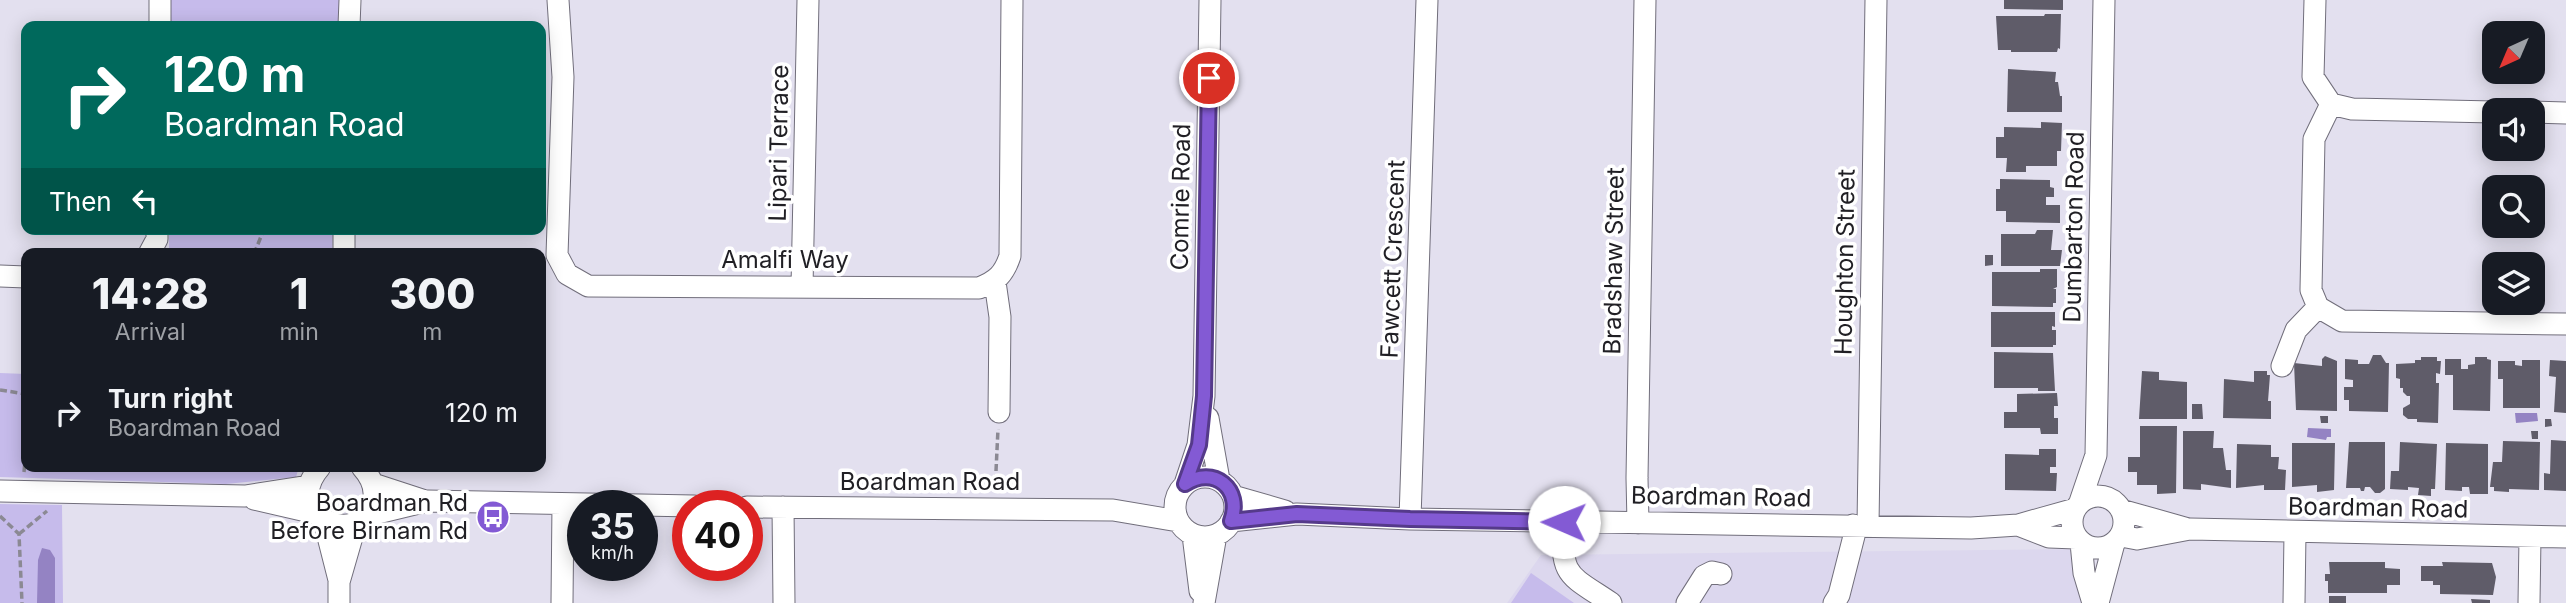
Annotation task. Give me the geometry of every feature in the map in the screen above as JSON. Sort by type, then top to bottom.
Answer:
[{"type":"street","points":[[160,0],[160,21]]},
{"type":"street","points":[[349,21],[350,0]]},
{"type":"street","name":"Amalfi Way","points":[[558,0],[563,77],[557,255],[567,274],[588,286],[979,288],[995,282]]},
{"type":"street","name":"Lipari Terrace","points":[[802,286],[808,0]]},
{"type":"street","points":[[999,412],[1000,317],[995,282],[1005,270],[1010,256],[1012,0]]},
{"type":"street","name":"Comrie Road","points":[[1182,488],[1199,445],[1204,396],[1210,0]]},
{"type":"street","name":"Fawcett Crescent","points":[[1410,519],[1427,0]]},
{"type":"street","name":"Bradshaw Street","points":[[1638,523],[1645,0]]},
{"type":"street","name":"Houghton Street","points":[[1834,603],[1839,595],[1854,536],[1860,525],[1876,0]]},
{"type":"street","name":"Dumbarton Road","points":[[2078,506],[2096,455],[2104,0]]},
{"type":"street","points":[[2315,0],[2313,77],[2331,104],[2352,109],[2482,112]]},
{"type":"street","points":[[2331,104],[2314,139],[2311,290],[2318,307],[2342,321],[2566,324]]},
{"type":"street","points":[[2545,112],[2566,113]]},
{"type":"street","points":[[0,276],[21,276]]},
{"type":"street","points":[[2282,366],[2296,330],[2318,307]]},
{"type":"street","name":"Comrie Road","points":[[1204,396],[1226,488]]},
{"type":"street","name":"Dumbarton Road","points":[[2096,455],[2115,504]]},
{"type":"street","points":[[367,475],[427,501]]},
{"type":"street","points":[[339,593],[360,519],[373,501],[367,475]]},
{"type":"street","points":[[245,496],[315,476],[309,500],[320,517],[339,593]]},
{"type":"street","name":"Boardman Road","points":[[763,507],[1113,510],[1166,500],[1201,477],[1297,514]]},
{"type":"street","points":[[1182,488],[1175,511],[1186,528],[1203,603]]},
{"type":"street","points":[[1203,603],[1224,528],[1234,513],[1226,488]]},
{"type":"street","points":[[0,491],[245,496],[320,517],[334,525],[427,501],[672,506]]},
{"type":"street","name":"Boardman Road","points":[[1113,510],[1186,528],[1208,537],[1224,528],[1297,514],[1410,519],[1971,528],[2018,525],[2078,506],[2093,496],[2190,529]]},
{"type":"street","points":[[562,504],[562,603]]},
{"type":"street","points":[[2095,603],[2124,528],[2115,504]]},
{"type":"street","points":[[2078,506],[2071,524],[2079,540],[2084,573],[2095,603]]},
{"type":"street","points":[[783,507],[784,603]]},
{"type":"street","points":[[1564,522],[1563,556],[1566,569],[1578,581],[1611,603]]},
{"type":"street","name":"Boardman Road","points":[[2018,525],[2049,537],[2079,540],[2098,549],[2118,540],[2190,529],[2566,537]]},
{"type":"street","points":[[2294,603],[2295,533]]},
{"type":"street","points":[[2529,603],[2530,537]]},
{"type":"street","points":[[1686,603],[1704,576],[1712,572],[1721,574]]},
{"type":"path","points":[[0,390],[21,393]]},
{"type":"path","points":[[995,494],[999,412]]},
{"type":"path","points":[[24,472],[24,478]]},
{"type":"path","points":[[19,534],[50,508],[52,492]]},
{"type":"path","points":[[0,516],[19,534],[22,603]]},
{"type":"shaded area","points":[[170,0],[343,0],[343,21],[170,21]]},
{"type":"shaded area","points":[[169,235],[333,235],[332,248],[169,248]]},
{"type":"shaded area","points":[[0,373],[21,374],[21,472],[298,472],[296,477],[226,484],[0,477]]},
{"type":"shaded area","points":[[2515,413],[2537,413],[2538,421],[2516,423]]},
{"type":"shaded area","points":[[2308,428],[2331,429],[2331,437],[2326,440],[2307,437]]},
{"type":"shaded area","points":[[0,504],[62,505],[63,603],[0,603]]},
{"type":"shaded area","points":[[42,548],[50,550],[55,558],[55,603],[37,603],[38,560]]},
{"type":"shaded area","points":[[2082,549],[2081,603],[1507,603],[1541,555]]},
{"type":"shaded area","points":[[1531,573],[1574,603],[1511,603]]},
{"type":"building","points":[[2004,0],[2063,0],[2063,10],[2004,9]]},
{"type":"building","points":[[2061,14],[2060,49],[2058,48],[2057,52],[1998,50],[1996,16]]},
{"type":"building","points":[[2008,69],[2056,72],[2055,82],[2058,82],[2062,96],[2062,112],[2007,112]]},
{"type":"building","points":[[2041,122],[2062,123],[2061,151],[2057,151],[2057,166],[2026,166],[2026,172],[2006,172],[2007,158],[1996,158],[1996,137],[2004,137],[2004,127],[2041,128]]},
{"type":"building","points":[[2000,179],[2050,180],[2054,197],[2046,197],[2046,205],[2060,205],[2060,223],[2006,222],[2006,211],[1996,211],[1996,189],[2000,189]]},
{"type":"building","points":[[2037,230],[2053,230],[2051,250],[2062,250],[2060,266],[2001,266],[2001,234],[2035,234]]},
{"type":"building","points":[[1985,255],[1993,255],[1993,265],[1985,266]]},
{"type":"building","points":[[2040,269],[2057,269],[2057,287],[2053,289],[2056,289],[2056,303],[2053,303],[2053,307],[1992,306],[1992,272],[2040,272]]},
{"type":"building","points":[[1991,312],[2055,312],[2055,327],[2052,326],[2052,330],[2056,330],[2056,345],[1991,347]]},
{"type":"building","points":[[1994,352],[2053,353],[2055,391],[2038,391],[2038,388],[1994,388]]},
{"type":"building","points":[[2373,355],[2381,355],[2386,363],[2389,363],[2388,412],[2349,411],[2349,400],[2344,400],[2344,387],[2353,387],[2353,380],[2345,379],[2345,359],[2358,360],[2358,364],[2369,364]]},
{"type":"building","points":[[2325,356],[2337,361],[2337,411],[2296,410],[2294,363],[2322,366]]},
{"type":"building","points":[[2421,357],[2437,357],[2437,361],[2441,361],[2440,374],[2436,373],[2436,383],[2439,383],[2438,423],[2417,422],[2417,419],[2408,419],[2403,415],[2403,408],[2410,404],[2410,396],[2400,388],[2400,379],[2396,378],[2396,364],[2415,363],[2415,360],[2421,360]]},
{"type":"building","points":[[2475,357],[2487,357],[2491,360],[2490,411],[2453,410],[2453,375],[2445,375],[2445,359],[2461,359],[2461,369],[2468,369],[2468,365],[2475,364]]},
{"type":"building","points":[[2522,360],[2540,360],[2540,408],[2503,408],[2503,379],[2498,379],[2498,361],[2515,361],[2515,365],[2522,366]]},
{"type":"building","points":[[2550,360],[2566,361],[2566,413],[2554,412],[2556,377],[2549,376]]},
{"type":"building","points":[[2142,371],[2159,372],[2159,380],[2187,382],[2187,419],[2139,419]]},
{"type":"building","points":[[2254,371],[2267,371],[2267,375],[2270,375],[2268,401],[2271,401],[2271,419],[2223,418],[2224,379],[2254,382]]},
{"type":"building","points":[[2057,393],[2058,406],[2054,406],[2054,418],[2058,418],[2058,434],[2041,434],[2040,428],[2004,428],[2004,412],[2017,412],[2017,394]]},
{"type":"building","points":[[2192,404],[2202,404],[2203,419],[2192,419]]},
{"type":"building","points":[[2320,416],[2328,416],[2328,423],[2321,423]]},
{"type":"building","points":[[2545,419],[2551,419],[2552,426],[2545,427]]},
{"type":"building","points":[[2140,426],[2177,426],[2176,493],[2157,494],[2157,485],[2137,485],[2137,472],[2128,472],[2128,457],[2140,457]]},
{"type":"building","points":[[2183,431],[2214,431],[2213,448],[2223,448],[2226,470],[2231,470],[2231,488],[2201,484],[2201,490],[2183,489]]},
{"type":"building","points":[[2531,431],[2538,431],[2538,439],[2532,439]]},
{"type":"building","points":[[2551,440],[2566,441],[2566,491],[2544,490],[2544,473],[2550,474]]},
{"type":"building","points":[[2503,441],[2540,442],[2539,490],[2509,489],[2509,492],[2494,491],[2494,487],[2490,487],[2493,462],[2502,462]]},
{"type":"building","points":[[2349,442],[2385,442],[2385,489],[2380,493],[2375,493],[2370,487],[2365,487],[2364,491],[2360,488],[2346,488]]},
{"type":"building","points":[[2400,442],[2437,444],[2435,489],[2431,489],[2431,496],[2418,495],[2419,488],[2390,489],[2391,471],[2399,471]]},
{"type":"building","points":[[2292,443],[2335,443],[2334,490],[2317,492],[2317,485],[2292,487]]},
{"type":"building","points":[[2446,443],[2488,444],[2488,494],[2470,494],[2469,487],[2462,487],[2462,491],[2445,490]]},
{"type":"building","points":[[2237,444],[2271,445],[2271,457],[2279,457],[2278,469],[2286,470],[2285,490],[2264,490],[2264,485],[2236,488]]},
{"type":"building","points":[[2039,449],[2056,449],[2056,467],[2050,467],[2050,473],[2057,473],[2056,491],[2005,490],[2005,454],[2039,455]]},
{"type":"building","points":[[2329,562],[2385,562],[2385,568],[2400,569],[2400,585],[2387,585],[2387,593],[2328,593],[2325,574],[2330,574]]},
{"type":"building","points":[[2442,562],[2492,563],[2496,577],[2493,595],[2440,594],[2440,585],[2433,585],[2433,581],[2421,581],[2421,566],[2443,566]]},
{"type":"building","points":[[2329,596],[2346,596],[2346,603],[2329,603]]},
{"type":"building","points":[[2471,599],[2490,600],[2490,603],[2472,603]]},
{"type":"place","name":"Boardman Rd Before Birnam Rd","points":[[493,517]]},
{"type":"route","points":[[1209,78],[1204,396],[1199,445],[1185,484],[1201,477],[1219,480],[1233,496],[1235,504],[1231,521],[1297,514],[1564,522]]}]
